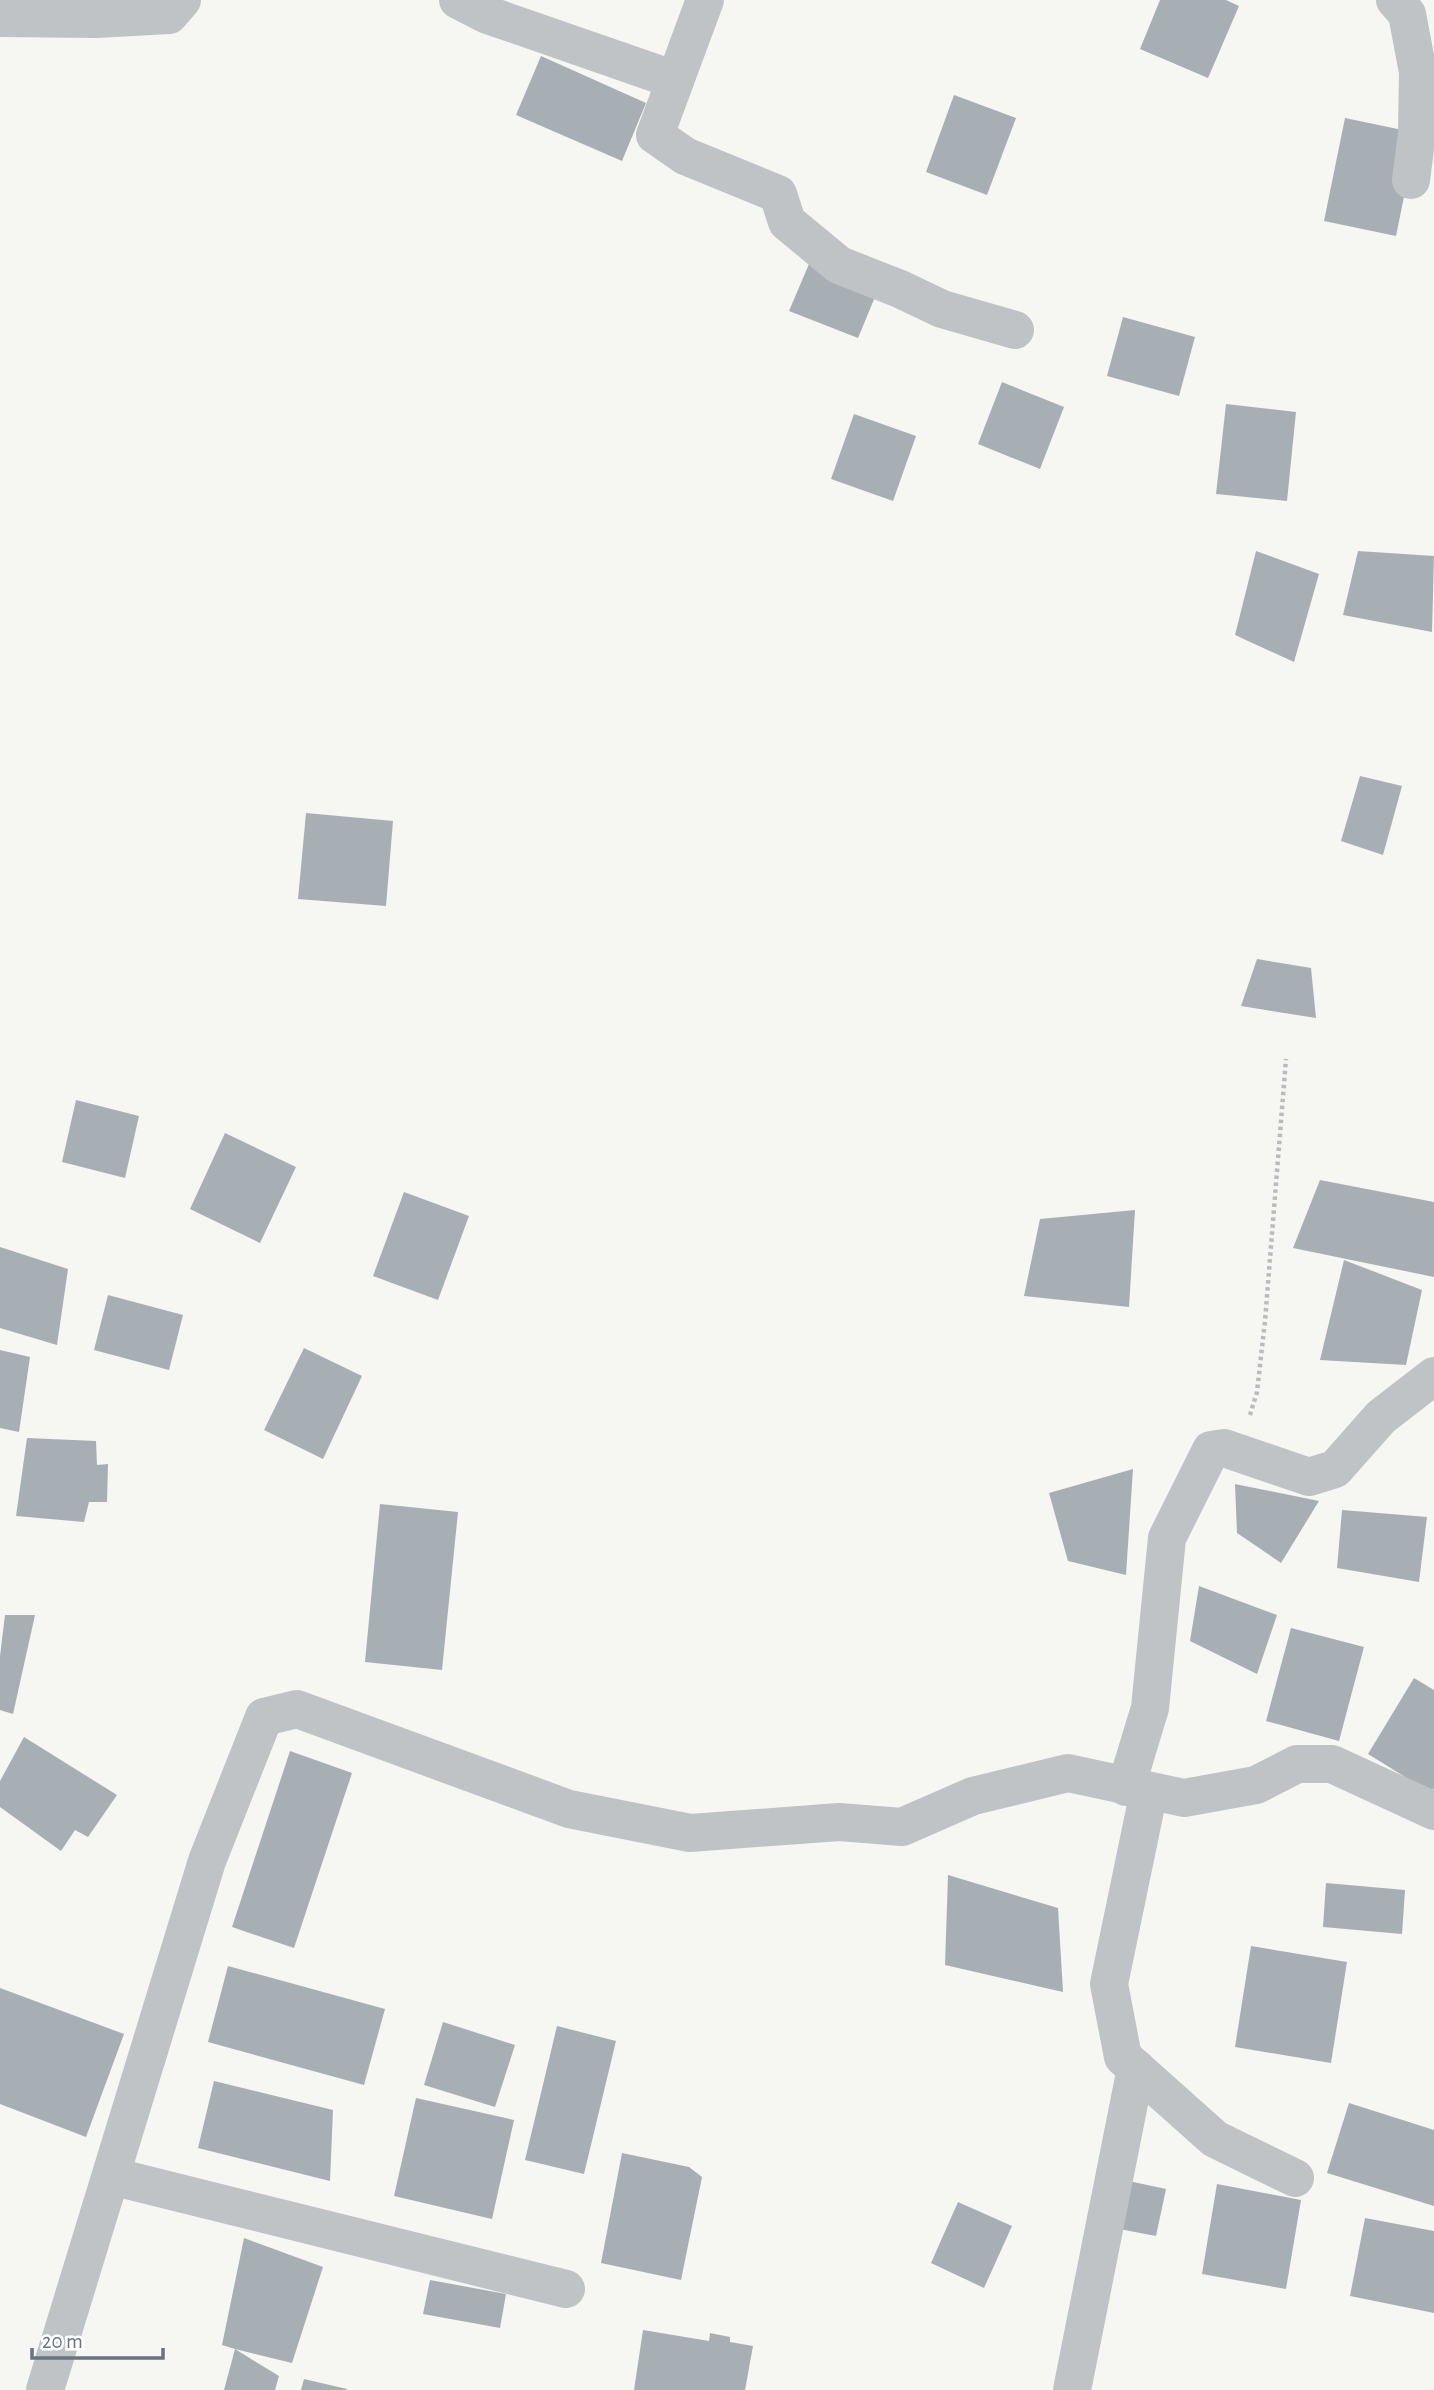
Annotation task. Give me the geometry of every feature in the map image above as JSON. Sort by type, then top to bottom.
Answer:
[{"type":"street","points":[[0,18],[96,19],[169,15],[182,0]]},
{"type":"street","points":[[458,0],[485,14],[676,80]]},
{"type":"street","points":[[705,0],[655,135],[685,156],[778,194],[787,222],[839,265],[942,309],[1015,330]]},
{"type":"street","points":[[1395,0],[1407,14],[1418,72],[1417,132],[1411,180]]},
{"type":"street","points":[[1295,2178],[1215,2139],[1123,2057],[1109,1984],[1150,1708],[1167,1538],[1211,1450],[1224,1448],[1310,1477],[1335,1469],[1381,1417],[1434,1376]]},
{"type":"street","points":[[46,2390],[207,1861],[264,1717],[297,1709],[569,1810],[690,1833],[839,1822],[902,1827],[973,1796],[1068,1773],[1184,1798],[1256,1785],[1297,1764],[1332,1765],[1434,1811]]},
{"type":"street","points":[[1072,2390],[1136,2068]]},
{"type":"street","points":[[111,2176],[566,2289]]},
{"type":"path","points":[[1237,1452],[1257,1392],[1286,1059]]},
{"type":"building","points":[[1160,0],[1226,0],[1239,6],[1208,78],[1140,49]]},
{"type":"building","points":[[541,56],[646,103],[622,161],[516,115]]},
{"type":"building","points":[[954,95],[1016,118],[987,195],[926,172]]},
{"type":"building","points":[[1345,118],[1417,133],[1396,236],[1324,221]]},
{"type":"building","points":[[809,264],[877,292],[858,338],[789,311]]},
{"type":"building","points":[[1123,317],[1195,337],[1179,396],[1107,376]]},
{"type":"building","points":[[1002,382],[1064,407],[1040,469],[978,444]]},
{"type":"building","points":[[1226,404],[1296,412],[1287,501],[1216,494]]},
{"type":"building","points":[[854,414],[916,436],[893,501],[831,479]]},
{"type":"building","points":[[1256,551],[1319,574],[1294,662],[1235,635]]},
{"type":"building","points":[[1358,551],[1434,556],[1432,632],[1343,615]]},
{"type":"building","points":[[1360,776],[1402,786],[1383,855],[1341,841]]},
{"type":"building","points":[[306,813],[393,821],[386,906],[298,899]]},
{"type":"building","points":[[1257,959],[1311,968],[1316,1018],[1241,1006]]},
{"type":"building","points":[[76,1100],[139,1116],[125,1178],[62,1162]]},
{"type":"building","points":[[225,1133],[296,1167],[260,1243],[190,1209]]},
{"type":"building","points":[[1320,1180],[1434,1202],[1434,1277],[1293,1248]]},
{"type":"building","points":[[404,1192],[469,1216],[438,1300],[373,1276]]},
{"type":"building","points":[[1135,1210],[1129,1307],[1024,1296],[1040,1219]]},
{"type":"building","points":[[0,1247],[68,1269],[57,1345],[0,1328]]},
{"type":"building","points":[[1344,1260],[1422,1290],[1406,1365],[1320,1360]]},
{"type":"building","points":[[108,1295],[183,1315],[169,1370],[94,1350]]},
{"type":"building","points":[[304,1348],[362,1376],[323,1459],[264,1430]]},
{"type":"building","points":[[0,1350],[30,1357],[19,1432],[0,1428]]},
{"type":"building","points":[[27,1438],[96,1441],[97,1465],[108,1464],[107,1502],[89,1502],[84,1522],[16,1516]]},
{"type":"building","points":[[1133,1469],[1126,1575],[1068,1561],[1049,1493]]},
{"type":"building","points":[[1235,1484],[1319,1501],[1281,1563],[1237,1533]]},
{"type":"building","points":[[380,1504],[458,1512],[442,1670],[365,1662]]},
{"type":"building","points":[[1342,1510],[1427,1517],[1419,1582],[1337,1568]]},
{"type":"building","points":[[1199,1586],[1277,1615],[1257,1674],[1190,1641]]},
{"type":"building","points":[[5,1615],[35,1615],[13,1714],[0,1710],[0,1656]]},
{"type":"building","points":[[1291,1628],[1364,1647],[1339,1741],[1266,1721]]},
{"type":"building","points":[[1414,1678],[1434,1690],[1434,1788],[1431,1793],[1368,1754]]},
{"type":"building","points":[[24,1737],[117,1795],[88,1837],[75,1830],[61,1851],[0,1807],[0,1781]]},
{"type":"building","points":[[290,1751],[352,1773],[294,1948],[232,1927]]},
{"type":"building","points":[[948,1875],[1058,1908],[1063,1992],[945,1965]]},
{"type":"building","points":[[1326,1883],[1405,1890],[1402,1934],[1323,1927]]},
{"type":"building","points":[[1251,1946],[1347,1962],[1331,2063],[1235,2047]]},
{"type":"building","points":[[228,1966],[385,2009],[364,2085],[208,2042]]},
{"type":"building","points":[[0,1988],[124,2034],[86,2137],[0,2104]]},
{"type":"building","points":[[443,2022],[515,2045],[495,2107],[424,2085]]},
{"type":"building","points":[[557,2026],[616,2041],[584,2174],[525,2160]]},
{"type":"building","points":[[214,2081],[333,2110],[330,2181],[198,2148]]},
{"type":"building","points":[[416,2098],[514,2120],[492,2219],[394,2196]]},
{"type":"building","points":[[1349,2103],[1434,2130],[1434,2206],[1327,2173]]},
{"type":"building","points":[[622,2153],[689,2167],[702,2177],[681,2280],[601,2263]]},
{"type":"building","points":[[1124,2180],[1166,2189],[1156,2236],[1114,2228]]},
{"type":"building","points":[[1217,2184],[1301,2200],[1286,2289],[1202,2274]]},
{"type":"building","points":[[958,2202],[1012,2226],[984,2288],[931,2263]]},
{"type":"building","points":[[1365,2218],[1434,2231],[1434,2313],[1350,2296]]},
{"type":"building","points":[[244,2238],[323,2267],[292,2363],[222,2345]]},
{"type":"building","points":[[430,2280],[506,2294],[500,2328],[423,2314]]},
{"type":"building","points":[[643,2330],[709,2341],[710,2333],[730,2337],[730,2342],[753,2346],[745,2390],[634,2390]]},
{"type":"building","points":[[235,2349],[279,2376],[275,2390],[224,2390]]},
{"type":"building","points":[[304,2379],[347,2389],[347,2390],[301,2390]]}]
